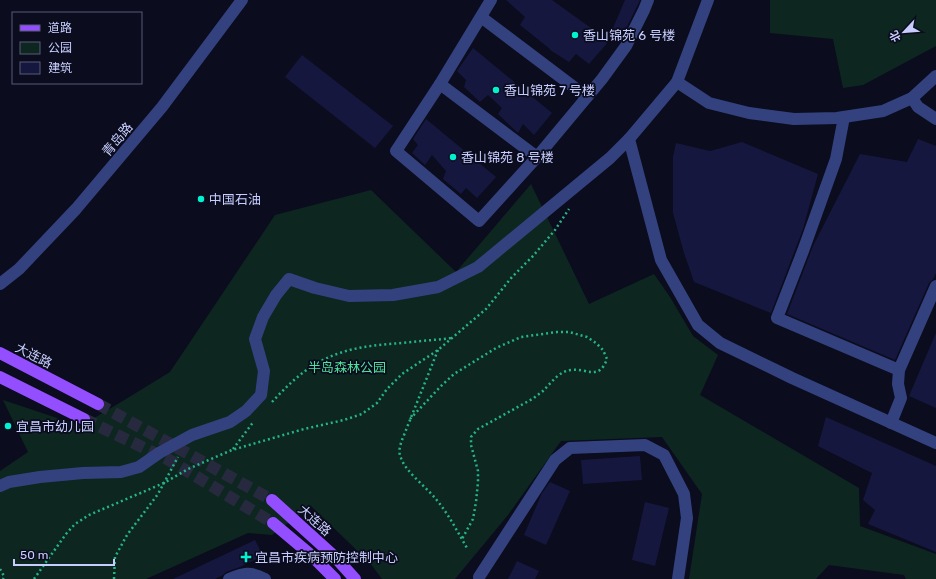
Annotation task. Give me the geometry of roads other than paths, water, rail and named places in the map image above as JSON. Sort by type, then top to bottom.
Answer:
[{"type":"main road","name":"大连路","points":[[0,353],[98,404]]},
{"type":"main road","points":[[0,377],[84,419]]},
{"type":"main road","name":"大连路","points":[[272,500],[336,558],[355,579]]},
{"type":"main road","points":[[273,523],[311,555],[335,579]]},
{"type":"street","name":"青岛路","points":[[0,284],[19,269],[76,209],[162,107],[242,0]]},
{"type":"street","points":[[491,0],[440,84],[396,151],[479,220],[537,157],[602,79],[626,46],[648,0]]},
{"type":"street","points":[[0,486],[9,482],[40,477],[83,473],[121,472],[139,467],[158,453],[192,435],[230,422],[246,411],[261,395],[264,371],[255,339],[263,317],[276,295],[289,279],[315,288],[349,296],[393,295],[438,287],[478,267],[610,158],[629,139],[677,82],[708,0]]},
{"type":"street","points":[[481,17],[587,97]]},
{"type":"street","points":[[677,82],[709,103],[749,113],[794,119],[837,118],[883,111],[912,98],[936,76]]},
{"type":"street","points":[[440,84],[537,157]]},
{"type":"street","points":[[912,98],[918,107],[936,119]]},
{"type":"street","points":[[844,117],[836,158],[803,251],[777,318],[899,370]]},
{"type":"street","points":[[629,139],[661,260],[698,325],[720,343],[792,378],[936,443]]},
{"type":"street","points":[[891,423],[901,398],[898,384],[899,370],[936,286]]},
{"type":"street","points":[[479,577],[555,460],[570,448],[645,445],[664,456],[684,494],[687,518],[678,579]]},
{"type":"street","points":[[229,579],[242,574],[256,574],[265,579]]},
{"type":"tunnel","points":[[98,404],[272,500]]},
{"type":"tunnel","points":[[84,419],[169,460],[273,523]]},
{"type":"place","name":"香山锦苑 6 号楼","points":[[575,35]]},
{"type":"place","name":"香山锦苑 7 号楼","points":[[496,90]]},
{"type":"place","name":"香山锦苑 8 号楼","points":[[453,157]]},
{"type":"place","name":"中国石油","points":[[201,199]]},
{"type":"place","name":"宜昌市幼儿园","points":[[8,426]]},
{"type":"place","name":"宜昌市疾病预防控制中心","points":[[246,557]]},
{"type":"park label","name":"半岛森林公园","points":[[347,367]]}]
